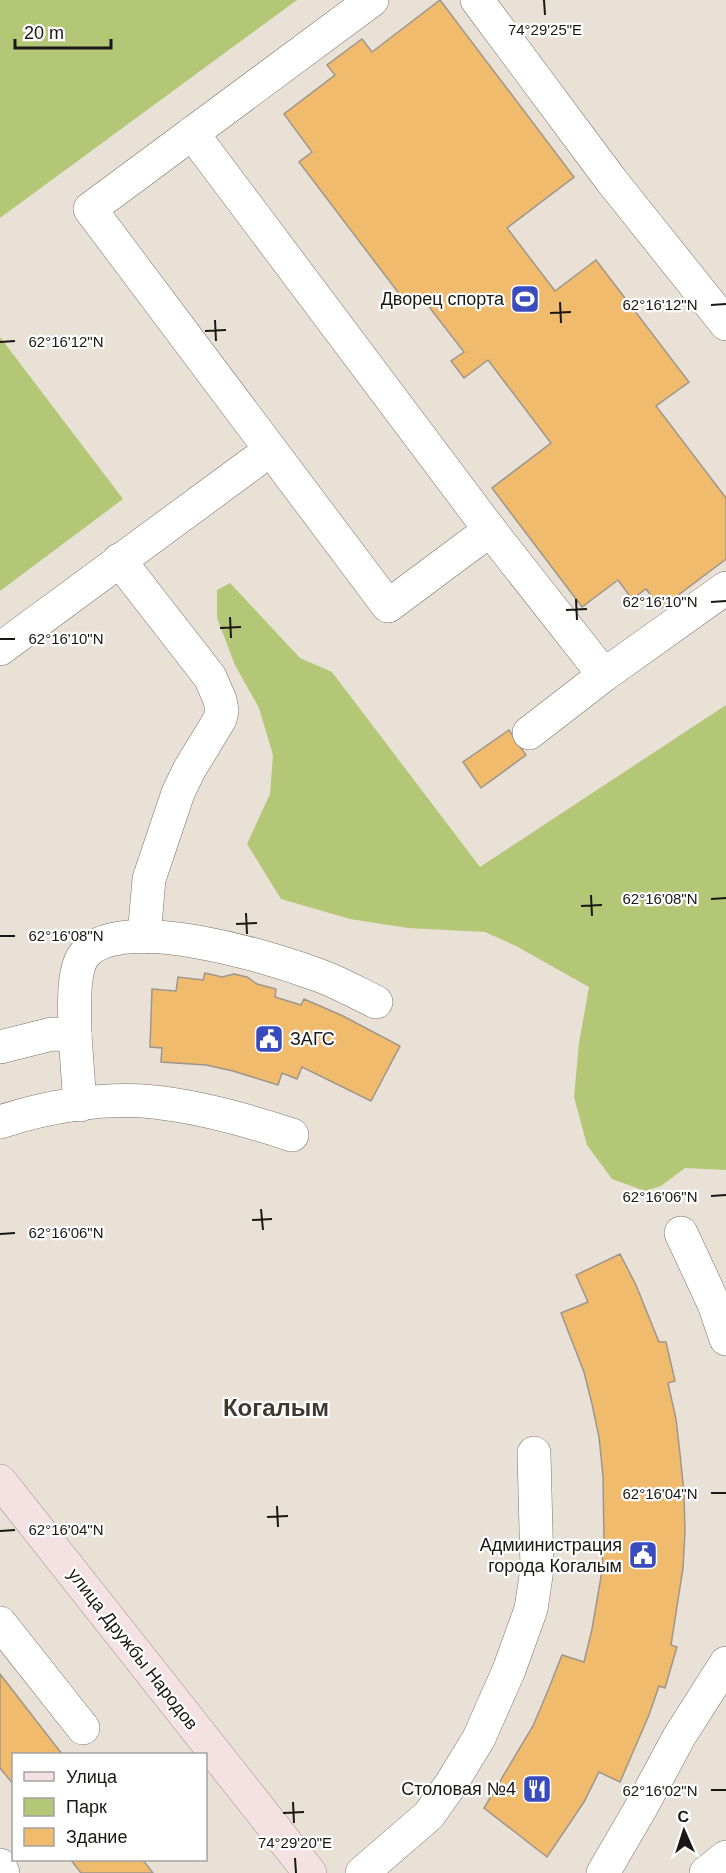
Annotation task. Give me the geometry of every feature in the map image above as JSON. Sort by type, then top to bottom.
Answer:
[{"type":"main road","name":"улица Дружбы Народов","points":[[0,1481],[310,1873]]},
{"type":"lane","points":[[372,0],[90,209],[388,606],[490,531]]},
{"type":"lane","points":[[477,0],[610,180],[726,324]]},
{"type":"lane","points":[[192,133],[490,531],[604,675]]},
{"type":"lane","points":[[0,649],[254,462]]},
{"type":"lane","points":[[119,560],[210,677],[222,711],[220,720],[189,770],[178,793],[149,879],[144,937]]},
{"type":"lane","points":[[529,733],[604,675],[726,588]]},
{"type":"lane","points":[[80,1105],[75,1035],[78,967],[83,956],[95,944],[106,940],[144,937],[200,942],[258,955],[320,976],[376,1002]]},
{"type":"lane","points":[[0,1047],[52,1034],[75,1035]]},
{"type":"lane","points":[[0,1122],[80,1105],[153,1102],[204,1110],[292,1135]]},
{"type":"lane","points":[[681,1233],[714,1304],[726,1339]]},
{"type":"lane","points":[[362,1873],[429,1815],[479,1738],[497,1699],[531,1609],[534,1591],[537,1569],[534,1453]]},
{"type":"lane","points":[[0,1623],[82,1728]]},
{"type":"lane","points":[[603,1873],[679,1737],[726,1663]]},
{"type":"lane","points":[[706,1873],[726,1857]]},
{"type":"lane","points":[[0,1865],[3,1873]]},
{"type":"green space","points":[[0,0],[297,0],[0,218]]},
{"type":"green space","points":[[0,337],[123,499],[0,591]]},
{"type":"green space","points":[[230,583],[300,658],[332,672],[480,867],[726,705],[726,1170],[685,1168],[661,1186],[645,1191],[612,1179],[587,1145],[574,1097],[579,1043],[589,987],[516,946],[485,932],[408,928],[350,919],[281,899],[247,844],[270,794],[273,755],[259,708],[235,665],[217,618],[217,590]]},
{"type":"building","name":"Дворец спорта","points":[[440,0],[574,177],[507,228],[555,291],[596,260],[689,382],[656,406],[726,498],[726,559],[661,608],[646,589],[632,599],[618,580],[582,607],[492,488],[551,443],[488,360],[464,378],[451,361],[464,352],[420,295],[407,304],[299,162],[312,152],[284,114],[335,75],[327,65],[362,39],[372,52]]},
{"type":"building","points":[[509,730],[526,755],[481,788],[463,762]]},
{"type":"building","name":"ЗАГС","points":[[205,973],[222,977],[234,974],[247,977],[257,984],[276,989],[275,997],[301,1005],[304,999],[343,1016],[400,1046],[371,1101],[302,1067],[297,1079],[282,1073],[278,1085],[206,1065],[161,1062],[162,1048],[150,1047],[152,989],[176,991],[178,977],[203,980]]},
{"type":"building","name":"Адмиинистрация города Когалым","points":[[620,1254],[636,1285],[659,1342],[666,1342],[675,1381],[668,1383],[676,1419],[680,1454],[685,1532],[683,1568],[671,1645],[677,1647],[665,1688],[659,1686],[620,1782],[599,1772],[584,1802],[547,1857],[484,1808],[533,1726],[562,1655],[584,1662],[601,1577],[604,1541],[603,1476],[599,1437],[584,1372],[561,1313],[588,1302],[576,1275]]},
{"type":"building","points":[[0,1674],[61,1753],[12,1753],[12,1783],[0,1768]]},
{"type":"building","points":[[72,1861],[144,1861],[153,1873],[81,1873]]},
{"type":"place","name":"Дворец спорта","points":[[525,299]]},
{"type":"place","name":"ЗАГС","points":[[269,1039]]},
{"type":"place","name":"Адмиинистрация города Когалым","points":[[643,1555]]},
{"type":"place","name":"Столовая №4","points":[[537,1789]]},
{"type":"district","name":"Когалым","points":[[276,1408]]}]
